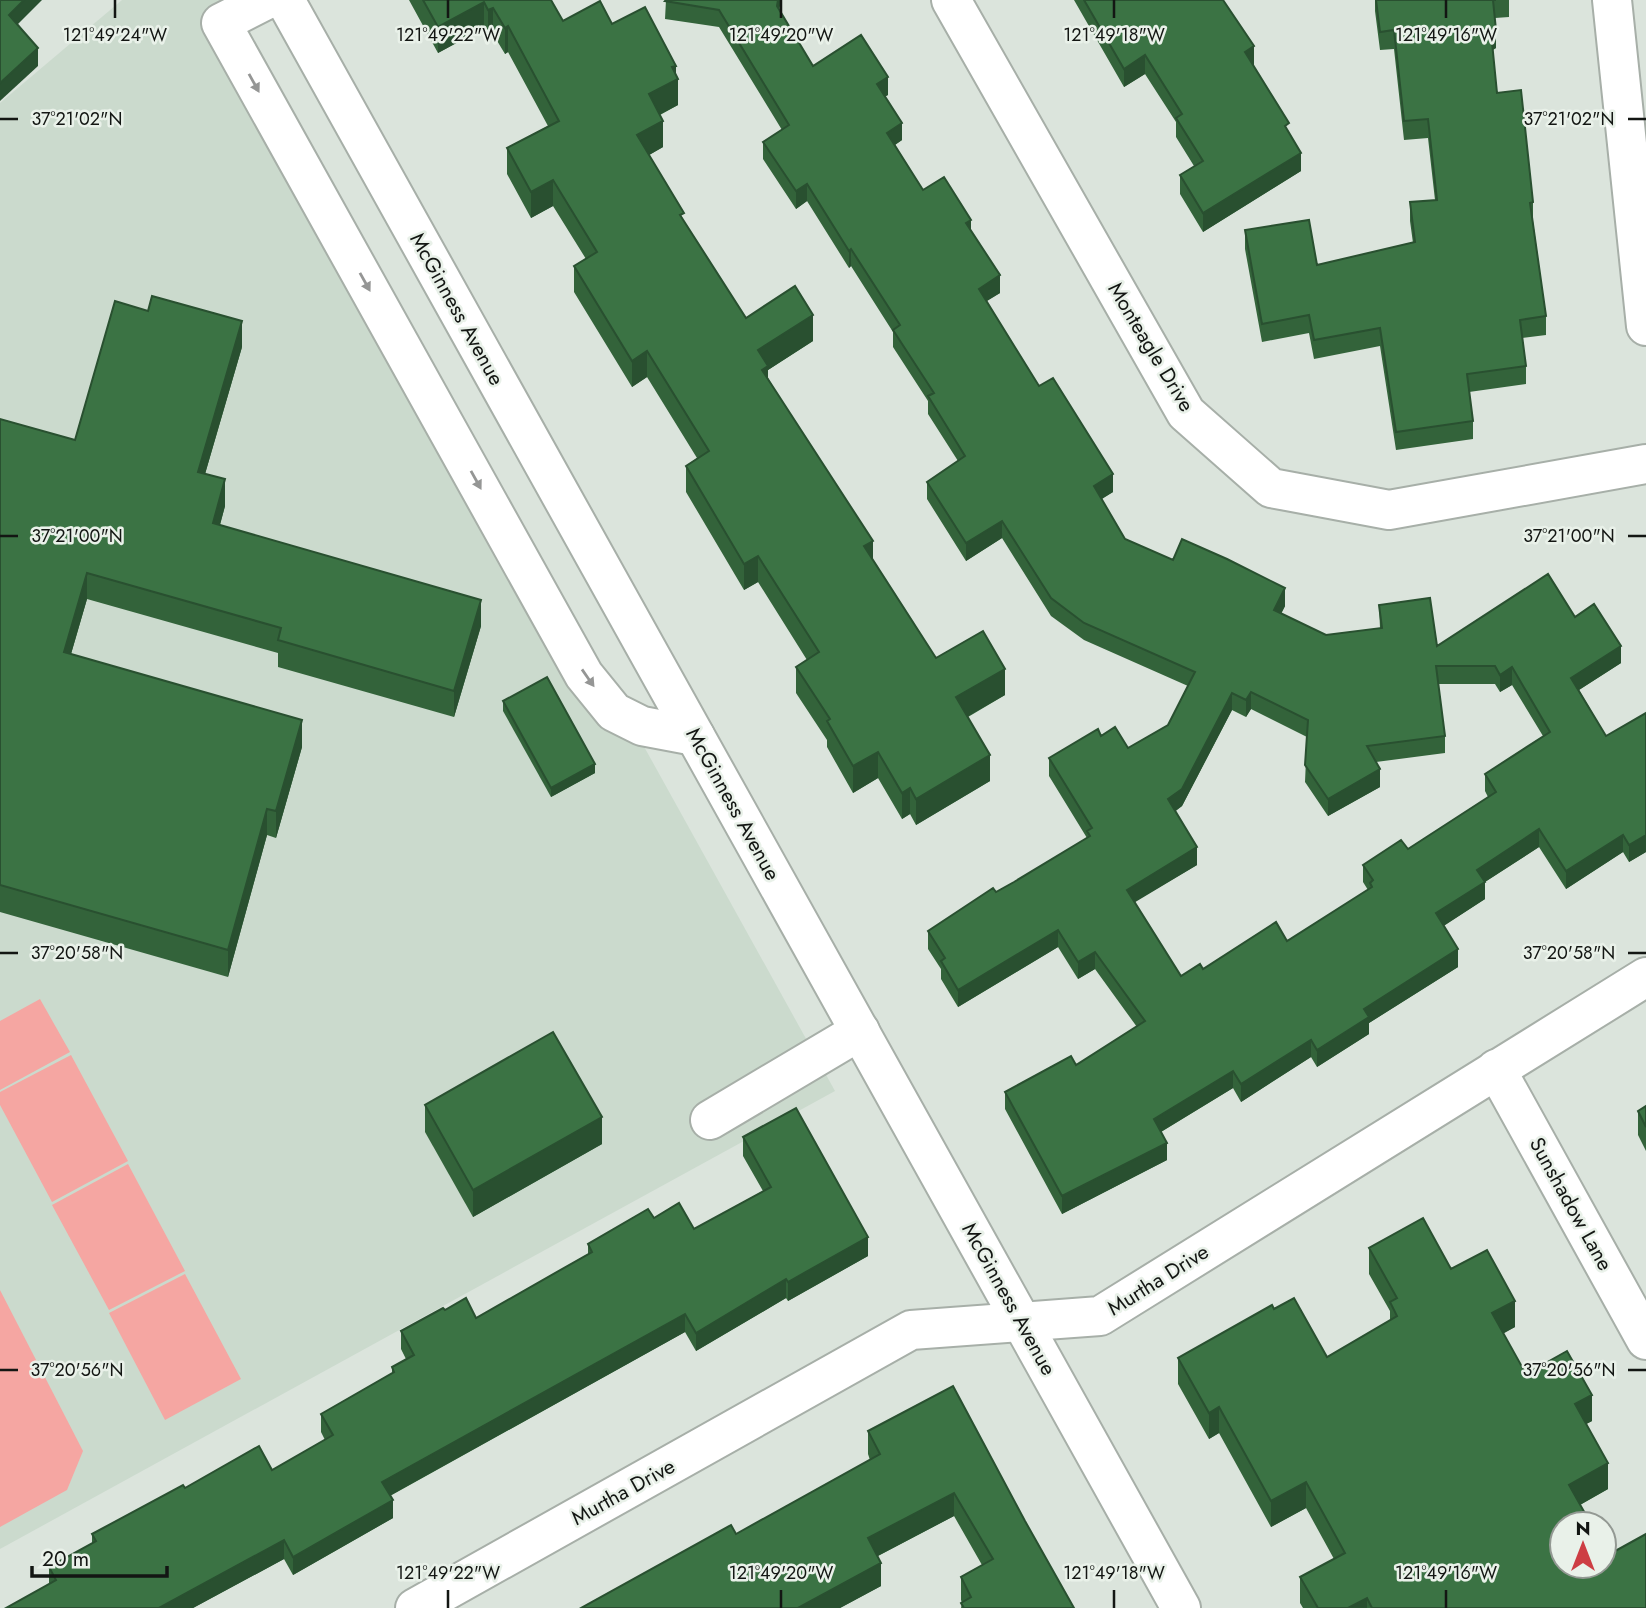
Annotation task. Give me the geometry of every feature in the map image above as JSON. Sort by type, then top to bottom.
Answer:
[{"type":"street","points":[[266,0],[221,23],[584,675],[614,712],[642,726],[695,736]]},
{"type":"street","name":"McGinness Avenue","points":[[285,0],[1181,1608]]},
{"type":"street","name":"Monteagle Drive","points":[[951,0],[1186,413],[1272,488],[1389,510],[1646,464]]},
{"type":"street","points":[[1612,0],[1646,326]]},
{"type":"street","name":"Murtha Drive","points":[[415,1608],[911,1330],[1100,1316],[1646,977]]},
{"type":"street","points":[[710,1121],[860,1031]]},
{"type":"street","name":"Sunshadow Lane","points":[[1496,1069],[1646,1340]]},
{"type":"shaded area","points":[[122,0],[230,0],[835,1091],[0,1549],[0,103]]},
{"type":"shaded area","points":[[40,999],[70,1052],[0,1090],[0,1021]]},
{"type":"shaded area","points":[[71,1055],[128,1161],[52,1202],[0,1105],[0,1092]]},
{"type":"shaded area","points":[[128,1164],[185,1271],[109,1310],[52,1205]]},
{"type":"shaded area","points":[[185,1274],[241,1379],[165,1420],[109,1313]]},
{"type":"shaded area","points":[[0,1290],[83,1451],[67,1490],[0,1527]]},
{"type":"building","points":[[0,0],[24,0],[9,15],[38,48],[0,83]]},
{"type":"building","points":[[423,0],[551,0],[563,21],[600,1],[612,24],[645,7],[676,66],[672,67],[678,79],[649,94],[663,121],[637,135],[684,213],[680,215],[746,318],[795,286],[813,315],[758,350],[768,366],[762,370],[873,541],[864,546],[936,658],[983,631],[1005,669],[956,697],[990,755],[916,799],[910,788],[902,793],[878,752],[853,766],[827,721],[830,719],[796,667],[819,652],[758,556],[744,564],[686,466],[709,451],[647,351],[632,361],[574,266],[597,252],[553,180],[531,192],[507,148],[559,121],[508,26],[505,28],[493,8],[488,10],[484,2],[438,27]]},
{"type":"building","points":[[778,0],[777,6],[813,66],[861,35],[888,77],[877,84],[902,123],[887,133],[923,190],[944,177],[971,220],[966,223],[1000,275],[979,289],[1039,386],[1053,378],[1113,474],[1094,486],[1125,539],[1173,560],[1182,539],[1227,559],[1285,588],[1274,610],[1326,635],[1382,628],[1379,605],[1430,598],[1437,646],[1548,574],[1575,617],[1594,604],[1621,646],[1571,678],[1606,736],[1646,713],[1646,835],[1629,845],[1623,835],[1566,871],[1539,829],[1477,870],[1485,882],[1436,913],[1458,949],[1364,1009],[1369,1017],[1317,1050],[1311,1040],[1241,1084],[1233,1071],[1154,1119],[1167,1143],[1062,1196],[1005,1092],[1071,1056],[1076,1065],[1145,1021],[1095,952],[1078,962],[1058,930],[958,990],[941,961],[945,958],[928,931],[993,888],[996,892],[1090,836],[1087,831],[1092,828],[1049,758],[1098,729],[1101,736],[1115,727],[1128,748],[1168,725],[1195,672],[1084,623],[1051,598],[1002,521],[966,543],[927,482],[965,456],[928,396],[934,393],[893,330],[900,325],[807,184],[796,191],[763,142],[789,125],[719,10],[665,1]],"holes":[[[1436,666],[1495,666],[1500,675],[1512,667],[1550,732],[1485,774],[1496,792],[1408,849],[1401,840],[1363,865],[1373,880],[1370,883],[1372,887],[1287,941],[1276,922],[1203,969],[1200,964],[1181,976],[1127,890],[1197,847],[1168,799],[1182,789],[1232,693],[1246,700],[1251,692],[1308,720],[1305,765],[1328,799],[1380,769],[1367,746],[1445,736]]]},
{"type":"building","points":[[1084,0],[1223,0],[1254,46],[1245,52],[1289,123],[1285,126],[1301,153],[1203,213],[1180,175],[1203,161],[1176,118],[1182,114],[1145,55],[1124,69]]},
{"type":"building","points":[[1376,0],[1493,0],[1496,30],[1491,32],[1497,93],[1521,90],[1533,202],[1530,203],[1546,316],[1520,320],[1526,366],[1467,374],[1473,421],[1396,432],[1380,328],[1314,340],[1309,315],[1262,324],[1245,230],[1309,220],[1317,265],[1415,242],[1410,202],[1437,200],[1428,119],[1404,121],[1394,30],[1380,32]]},
{"type":"building","points":[[152,296],[242,321],[198,472],[225,479],[213,523],[481,600],[454,691],[278,640],[281,628],[87,573],[64,652],[302,720],[276,811],[267,809],[228,950],[0,885],[0,419],[75,440],[115,301],[148,311]]},
{"type":"building","points":[[547,677],[595,764],[551,788],[503,701]]},
{"type":"building","points":[[553,1032],[602,1117],[473,1190],[425,1105]]},
{"type":"building","points":[[1646,1106],[1646,1127],[1638,1111]]},
{"type":"building","points":[[796,1108],[868,1237],[788,1282],[786,1279],[696,1333],[685,1314],[382,1482],[393,1500],[293,1557],[284,1540],[159,1608],[6,1608],[56,1580],[49,1567],[96,1541],[92,1534],[183,1485],[185,1488],[259,1446],[272,1470],[333,1435],[321,1414],[394,1372],[392,1367],[414,1355],[401,1331],[466,1298],[476,1318],[592,1252],[588,1244],[648,1209],[654,1218],[679,1203],[694,1229],[771,1187],[743,1137]]},
{"type":"building","points":[[1423,1218],[1451,1269],[1487,1250],[1515,1301],[1492,1313],[1526,1374],[1567,1351],[1592,1395],[1575,1404],[1608,1463],[1569,1485],[1583,1510],[1548,1510],[1548,1580],[1618,1580],[1618,1549],[1646,1534],[1646,1608],[1372,1608],[1367,1598],[1348,1608],[1318,1608],[1300,1577],[1345,1553],[1306,1482],[1271,1501],[1219,1407],[1209,1413],[1178,1358],[1272,1305],[1274,1309],[1294,1298],[1327,1357],[1397,1316],[1390,1302],[1397,1298],[1369,1248]]},
{"type":"building","points":[[953,1386],[1074,1608],[964,1608],[961,1603],[971,1597],[961,1577],[993,1559],[954,1493],[868,1538],[881,1563],[798,1608],[581,1608],[731,1525],[736,1534],[880,1454],[868,1431]]}]
